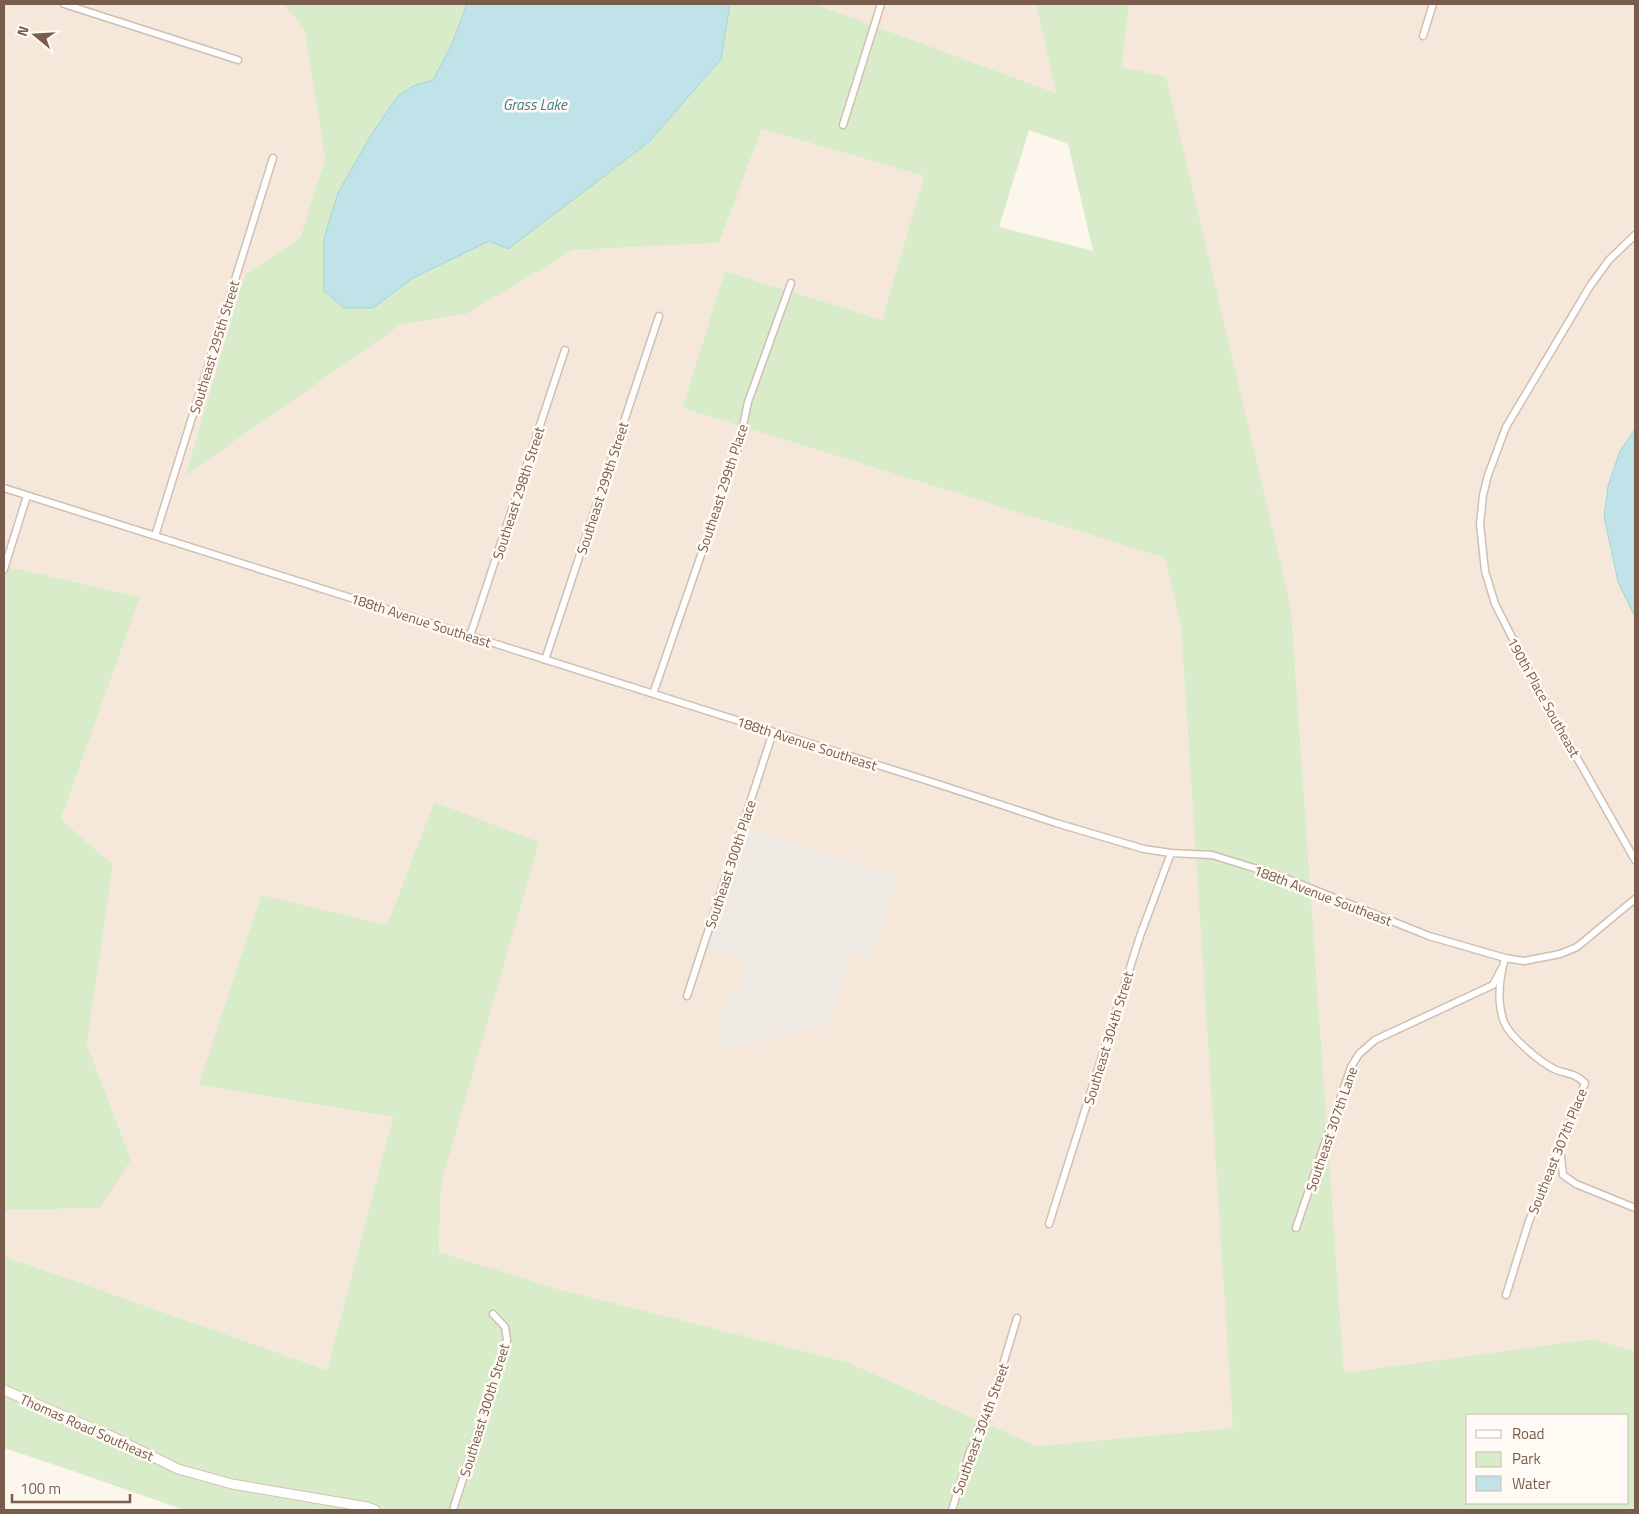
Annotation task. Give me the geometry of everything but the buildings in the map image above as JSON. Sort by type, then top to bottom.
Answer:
[{"type":"street","points":[[64,4],[238,60]]},
{"type":"street","points":[[842,125],[881,4]]},
{"type":"street","points":[[1423,36],[1433,4]]},
{"type":"street","name":"Southeast 295th Street","points":[[156,536],[273,158]]},
{"type":"street","name":"190th Place Southeast","points":[[1635,235],[1609,260],[1590,286],[1506,427],[1488,475],[1483,495],[1480,524],[1485,571],[1495,604],[1543,698],[1635,860]]},
{"type":"street","name":"Southeast 299th Place","points":[[653,694],[739,445],[748,402],[791,283]]},
{"type":"street","name":"Southeast 299th Street","points":[[545,660],[659,316]]},
{"type":"street","name":"Southeast 298th Street","points":[[470,636],[565,350]]},
{"type":"street","name":"188th Avenue Southeast","points":[[4,488],[1056,823],[1144,849],[1171,853],[1212,855],[1280,876],[1429,936],[1504,961],[1560,954],[1577,946],[1606,925],[1635,899]]},
{"type":"street","points":[[4,569],[27,496]]},
{"type":"street","name":"Southeast 300th Place","points":[[687,996],[773,732]]},
{"type":"street","name":"Southeast 304th Street","points":[[1049,1224],[1140,936],[1171,853]]},
{"type":"street","name":"Southeast 307th Place","points":[[1504,961],[1499,998],[1503,1021],[1525,1049],[1554,1069],[1576,1075],[1585,1083],[1529,1221],[1506,1295]]},
{"type":"street","name":"Southeast 307th Lane","points":[[1296,1228],[1351,1067],[1359,1054],[1376,1040],[1493,985],[1504,961]]},
{"type":"street","points":[[1560,1148],[1563,1175],[1576,1184],[1635,1208]]},
{"type":"street","name":"Southeast 300th Street","points":[[453,1510],[507,1340],[504,1327],[493,1314]]},
{"type":"street","name":"Southeast 304th Street","points":[[952,1510],[970,1451],[986,1421],[1017,1318]]},
{"type":"street","name":"Thomas Road Southeast","points":[[4,1390],[106,1434],[178,1469],[232,1484],[368,1506],[375,1510]]},
{"type":"shaded area","points":[[4,4],[284,4],[305,31],[325,160],[300,238],[245,274],[185,476],[402,324],[466,314],[573,250],[719,243],[762,129],[924,176],[882,320],[725,271],[682,408],[1165,558],[1181,627],[1234,1428],[1037,1446],[847,1362],[558,1289],[439,1252],[441,1184],[434,802],[387,925],[200,1085],[393,1117],[327,1370],[4,1256],[4,1210],[100,1208],[131,1160],[87,1044],[113,865],[61,819],[140,597],[7,566],[4,575]]},
{"type":"shaded area","points":[[815,4],[1036,4],[1056,93]]},
{"type":"shaded area","points":[[1129,4],[1635,4],[1635,1351],[1593,1339],[1344,1374],[1291,608],[1122,67]]},
{"type":"shaded area","points":[[744,828],[897,876],[871,956],[851,950],[828,1024],[722,1050],[721,1006],[740,985],[747,962],[706,948]]},
{"type":"green space","points":[[284,4],[467,4],[452,44],[433,80],[413,86],[398,96],[371,135],[338,193],[324,238],[324,291],[344,308],[373,308],[413,278],[489,240],[721,59],[730,4],[815,4],[1056,93],[1036,4],[1129,4],[1122,67],[1166,77],[1291,608],[1344,1373],[1593,1339],[1635,1351],[1635,1510],[184,1510],[4,1448],[4,1256],[327,1370],[393,1117],[199,1085],[261,895],[387,925],[434,802],[539,842],[441,1184],[439,1252],[558,1289],[847,1362],[1037,1446],[1233,1428],[1181,627],[1165,558],[682,408],[725,271],[882,320],[924,176],[762,129],[719,243],[573,250],[466,314],[402,324],[185,476],[245,274],[300,238],[325,160],[305,31]],"holes":[[[1029,130],[1068,144],[1093,251],[999,227]]]},
{"type":"green space","points":[[6,566],[140,597],[61,819],[113,865],[87,1044],[131,1160],[100,1208],[4,1210],[4,575]]},
{"type":"water","name":"Grass Lake","points":[[467,4],[730,4],[721,59],[649,142],[508,249],[489,241],[413,278],[373,308],[344,308],[324,291],[324,238],[338,193],[371,135],[398,96],[413,86],[433,80],[452,44]]},
{"type":"water","points":[[1635,429],[1635,617],[1618,582],[1604,516],[1608,486],[1620,451]]}]
